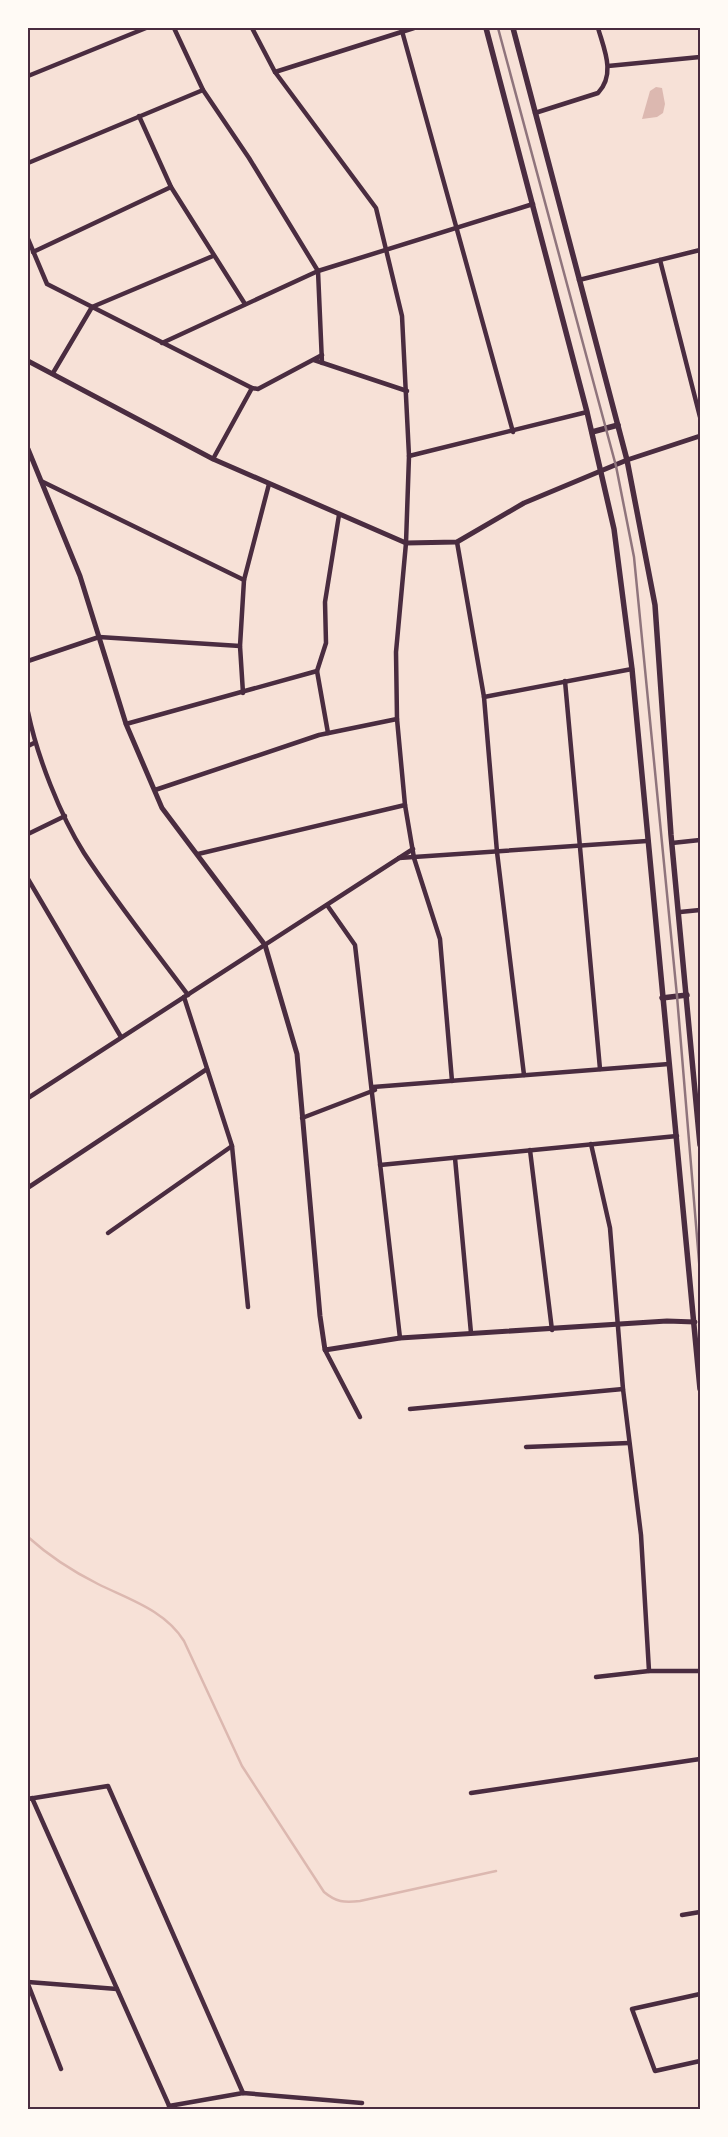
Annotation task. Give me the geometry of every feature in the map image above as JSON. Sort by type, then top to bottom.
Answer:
[{"type":"main road","points":[[486,28],[587,412],[602,472],[616,544],[632,669],[700,1389]]},
{"type":"main road","points":[[513,28],[627,460],[655,605],[672,843],[680,912],[700,1145]]},
{"type":"main road","points":[[592,432],[618,425]]},
{"type":"main road","points":[[662,998],[687,995]]},
{"type":"main road","points":[[693,1306],[700,1305]]},
{"type":"street","points":[[28,76],[146,28]]},
{"type":"street","points":[[174,28],[203,90],[249,158],[318,271],[322,363]]},
{"type":"street","points":[[252,28],[275,72],[376,208],[402,316],[409,456],[406,543],[396,652],[397,719],[405,805],[414,858],[440,939],[452,1081]]},
{"type":"street","points":[[275,72],[414,28]]},
{"type":"street","points":[[535,113],[598,93],[607,82],[608,66],[598,28]]},
{"type":"street","points":[[402,32],[513,432]]},
{"type":"street","points":[[608,66],[700,57]]},
{"type":"street","points":[[28,162],[203,90]]},
{"type":"street","points":[[139,116],[171,187],[245,304]]},
{"type":"street","points":[[33,252],[171,187]]},
{"type":"street","points":[[162,342],[318,271],[533,204]]},
{"type":"street","points":[[28,240],[48,284],[252,388],[258,389],[322,355]]},
{"type":"street","points":[[579,280],[700,250]]},
{"type":"street","points":[[52,373],[92,307],[213,256]]},
{"type":"street","points":[[660,260],[700,417]]},
{"type":"street","points":[[314,360],[407,391]]},
{"type":"street","points":[[28,361],[213,459],[406,543],[457,542],[524,503],[627,460],[700,436]]},
{"type":"street","points":[[213,459],[252,388]]},
{"type":"street","points":[[409,456],[513,432],[587,412]]},
{"type":"street","points":[[28,449],[77,568],[126,724],[162,808],[265,945],[297,1054],[319,1306],[325,1350],[360,1417]]},
{"type":"street","points":[[41,482],[244,580]]},
{"type":"street","points":[[243,693],[240,646],[244,580],[269,484]]},
{"type":"street","points":[[328,733],[317,671],[326,643],[326,602],[339,515]]},
{"type":"street","points":[[457,542],[484,696],[497,852],[524,1075]]},
{"type":"street","points":[[28,661],[99,637],[240,646]]},
{"type":"street","points":[[484,696],[632,669]]},
{"type":"street","points":[[126,724],[317,671]]},
{"type":"street","points":[[564,681],[600,1069]]},
{"type":"street","points":[[28,712],[34,743],[65,816],[84,852],[186,996],[207,1070],[232,1146],[248,1307]]},
{"type":"street","points":[[154,790],[328,733],[397,719]]},
{"type":"street","points":[[28,746],[34,743]]},
{"type":"street","points":[[198,854],[405,805]]},
{"type":"street","points":[[28,834],[65,816]]},
{"type":"street","points":[[672,843],[700,840]]},
{"type":"street","points":[[399,858],[647,841]]},
{"type":"street","points":[[28,1098],[413,849]]},
{"type":"street","points":[[28,879],[121,1037]]},
{"type":"street","points":[[327,905],[355,945],[373,1089],[400,1338]]},
{"type":"street","points":[[680,912],[700,910]]},
{"type":"street","points":[[302,1118],[373,1089],[385,1086],[669,1064]]},
{"type":"street","points":[[29,1187],[207,1070]]},
{"type":"street","points":[[380,1165],[677,1136]]},
{"type":"street","points":[[592,1144],[610,1228],[623,1389],[641,1535],[649,1671]]},
{"type":"street","points":[[108,1233],[232,1146]]},
{"type":"street","points":[[530,1150],[552,1330]]},
{"type":"street","points":[[455,1158],[471,1333]]},
{"type":"street","points":[[325,1350],[400,1338],[552,1330],[618,1324],[695,1322]]},
{"type":"street","points":[[410,1409],[623,1389]]},
{"type":"street","points":[[526,1447],[629,1443]]},
{"type":"street","points":[[596,1677],[649,1671],[700,1671]]},
{"type":"street","points":[[471,1793],[700,1758]]},
{"type":"street","points":[[243,2092],[108,1786],[30,1798],[170,2108],[243,2092],[362,2103]]},
{"type":"street","points":[[682,1916],[700,1912]]},
{"type":"street","points":[[61,2068],[28,1983],[117,1989]]},
{"type":"street","points":[[700,1994],[632,2009],[656,2071],[700,2061]]},
{"type":"shaded area","points":[[656,87],[662,88],[665,104],[663,113],[657,117],[642,119],[650,91]]},
{"type":"waterway","points":[[28,1537],[44,1551],[70,1568],[98,1584],[145,1606],[167,1621],[176,1630],[184,1641],[242,1766],[324,1892],[332,1898],[349,1902],[360,1901],[496,1871]]},
{"type":"railway","points":[[498,28],[616,466],[634,557],[677,996],[700,1273]]}]
